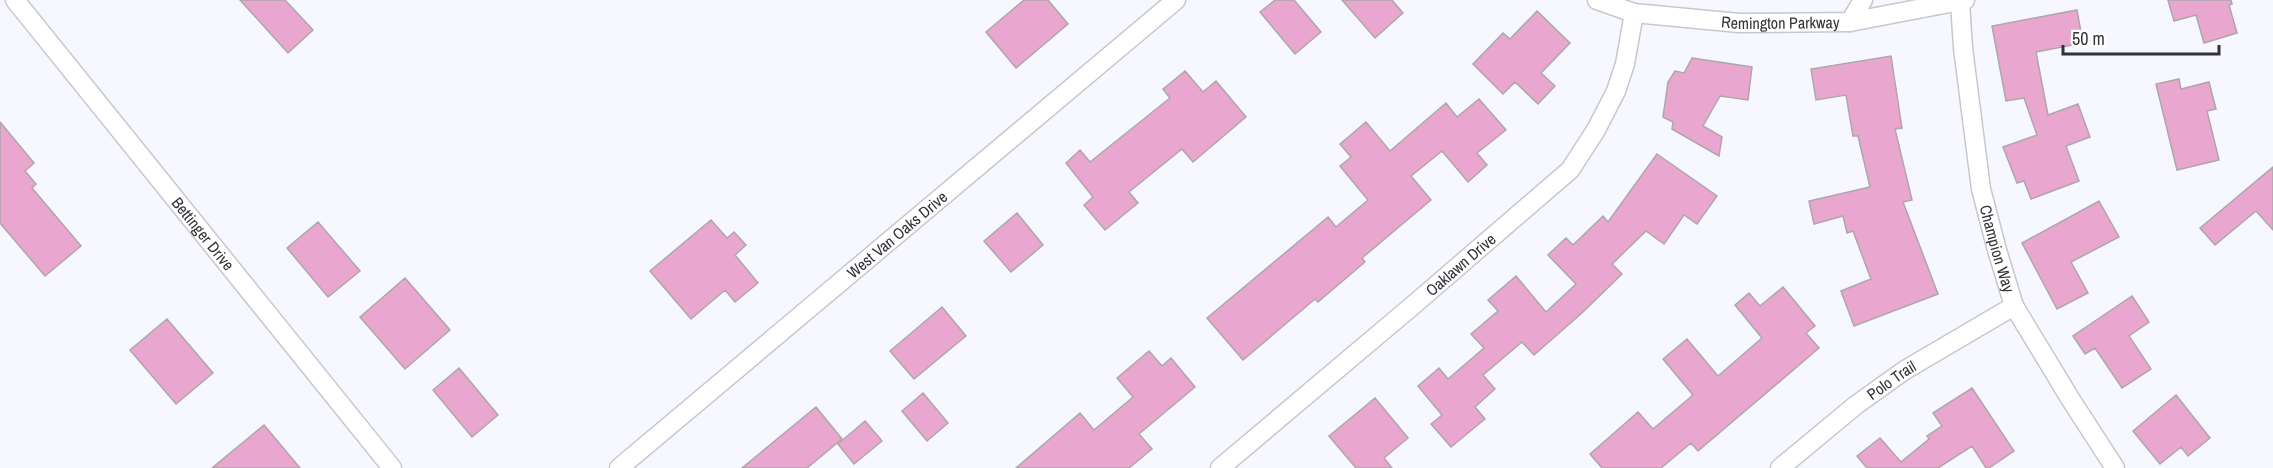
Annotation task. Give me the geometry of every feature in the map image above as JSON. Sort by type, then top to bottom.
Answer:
[{"type":"street","name":"Bettinger Drive","points":[[15,0],[392,468]]},
{"type":"street","name":"West Van Oaks Drive","points":[[619,468],[1176,0]]},
{"type":"street","name":"Remington Parkway","points":[[1597,0],[1634,13],[1739,23],[1850,22],[1962,1]]},
{"type":"street","points":[[1850,22],[1863,0]]},
{"type":"street","name":"Champion Way","points":[[1962,1],[1963,48],[1981,189],[2014,306],[2115,468]]},
{"type":"street","name":"Oaklawn Drive","points":[[1220,468],[1411,308],[1570,170],[1596,130],[1616,91],[1625,64],[1634,13]]},
{"type":"street","name":"Polo Trail","points":[[1780,468],[1856,405],[1905,370],[2014,306]]},
{"type":"building","points":[[240,0],[285,0],[313,30],[288,53]]},
{"type":"building","points":[[1024,0],[1048,0],[1068,24],[1016,68],[986,32]]},
{"type":"building","points":[[1275,0],[1294,0],[1321,32],[1295,54],[1260,12]]},
{"type":"building","points":[[1342,0],[1392,0],[1403,13],[1375,38]]},
{"type":"building","points":[[2168,0],[2231,0],[2232,4],[2229,5],[2237,33],[2204,43],[2196,15],[2174,21]]},
{"type":"building","points":[[2077,10],[2083,43],[2036,52],[2048,115],[2078,104],[2090,137],[2066,146],[2079,181],[2031,199],[2024,181],[2017,183],[2003,147],[2037,135],[2024,98],[2006,101],[1992,26]]},
{"type":"building","points":[[1537,11],[1570,43],[1541,73],[1555,86],[1538,104],[1515,82],[1503,94],[1473,64],[1503,33],[1510,39]]},
{"type":"building","points":[[1891,56],[1902,128],[1895,129],[1912,200],[1903,202],[1938,294],[1854,326],[1841,291],[1871,279],[1853,231],[1847,233],[1843,216],[1814,224],[1809,201],[1870,187],[1858,136],[1853,136],[1846,95],[1816,100],[1811,69]]},
{"type":"building","points":[[1692,58],[1752,67],[1748,100],[1720,96],[1703,126],[1722,137],[1719,156],[1672,129],[1673,122],[1663,117],[1668,82],[1675,71],[1684,73]]},
{"type":"building","points":[[1185,71],[1203,92],[1216,81],[1246,117],[1193,162],[1182,149],[1129,192],[1138,203],[1105,230],[1084,205],[1093,197],[1066,163],[1080,150],[1090,162],[1170,98],[1163,89]]},
{"type":"building","points":[[2179,79],[2181,89],[2209,82],[2216,109],[2207,111],[2219,160],[2177,170],[2156,84]]},
{"type":"building","points":[[1479,99],[1506,130],[1477,153],[1487,165],[1468,182],[1442,151],[1411,176],[1431,200],[1362,258],[1365,262],[1318,302],[1315,299],[1243,360],[1207,318],[1328,217],[1336,227],[1368,200],[1340,166],[1351,157],[1340,144],[1366,122],[1390,151],[1446,103],[1457,117]]},
{"type":"building","points":[[0,122],[34,163],[25,171],[36,184],[32,188],[81,246],[45,276],[0,223]]},
{"type":"building","points":[[1657,154],[1717,196],[1697,224],[1684,215],[1664,244],[1646,231],[1612,264],[1622,274],[1583,312],[1534,355],[1522,342],[1483,375],[1495,389],[1475,407],[1485,419],[1451,447],[1431,424],[1442,415],[1418,386],[1439,368],[1448,379],[1484,348],[1471,334],[1498,311],[1488,300],[1516,276],[1546,312],[1576,284],[1548,255],[1566,238],[1573,245],[1603,216],[1608,222]]},
{"type":"building","points":[[2273,167],[2273,230],[2256,211],[2215,245],[2200,228]]},
{"type":"building","points":[[2099,201],[2119,237],[2071,262],[2088,293],[2057,309],[2022,243]]},
{"type":"building","points":[[1017,213],[1043,245],[1011,272],[984,241]]},
{"type":"building","points":[[711,220],[727,238],[734,232],[746,245],[735,255],[758,283],[735,302],[725,290],[691,319],[650,271]]},
{"type":"building","points":[[318,222],[360,271],[328,297],[287,248]]},
{"type":"building","points":[[405,278],[450,330],[405,369],[360,317]]},
{"type":"building","points":[[1783,287],[1815,326],[1806,333],[1819,348],[1698,451],[1691,443],[1661,468],[1602,468],[1590,454],[1638,412],[1653,429],[1693,395],[1663,359],[1687,339],[1718,376],[1762,338],[1735,305],[1749,293],[1760,306]]},
{"type":"building","points":[[2132,296],[2149,322],[2129,336],[2151,369],[2122,388],[2095,348],[2085,354],[2073,336]]},
{"type":"building","points":[[942,307],[966,336],[914,379],[890,351]]},
{"type":"building","points":[[167,319],[213,373],[176,404],[130,350]]},
{"type":"building","points":[[1149,351],[1162,366],[1171,358],[1195,387],[1139,434],[1152,449],[1129,468],[1016,468],[1080,413],[1094,430],[1133,397],[1117,378]]},
{"type":"building","points":[[459,368],[498,415],[472,437],[433,390]]},
{"type":"building","points":[[1972,388],[2014,451],[1989,468],[1986,468],[1972,446],[1938,468],[1867,468],[1857,456],[1880,438],[1901,462],[1929,439],[1927,436],[1942,426],[1933,413]]},
{"type":"building","points":[[923,393],[948,423],[927,441],[902,411]]},
{"type":"building","points":[[2176,395],[2210,438],[2188,456],[2181,447],[2160,464],[2133,431]]},
{"type":"building","points":[[1375,398],[1408,438],[1384,458],[1392,468],[1356,468],[1329,436]]},
{"type":"building","points":[[816,407],[842,439],[807,468],[742,468]]},
{"type":"building","points":[[865,421],[882,441],[854,464],[838,444]]},
{"type":"building","points":[[264,425],[300,468],[212,468]]}]
